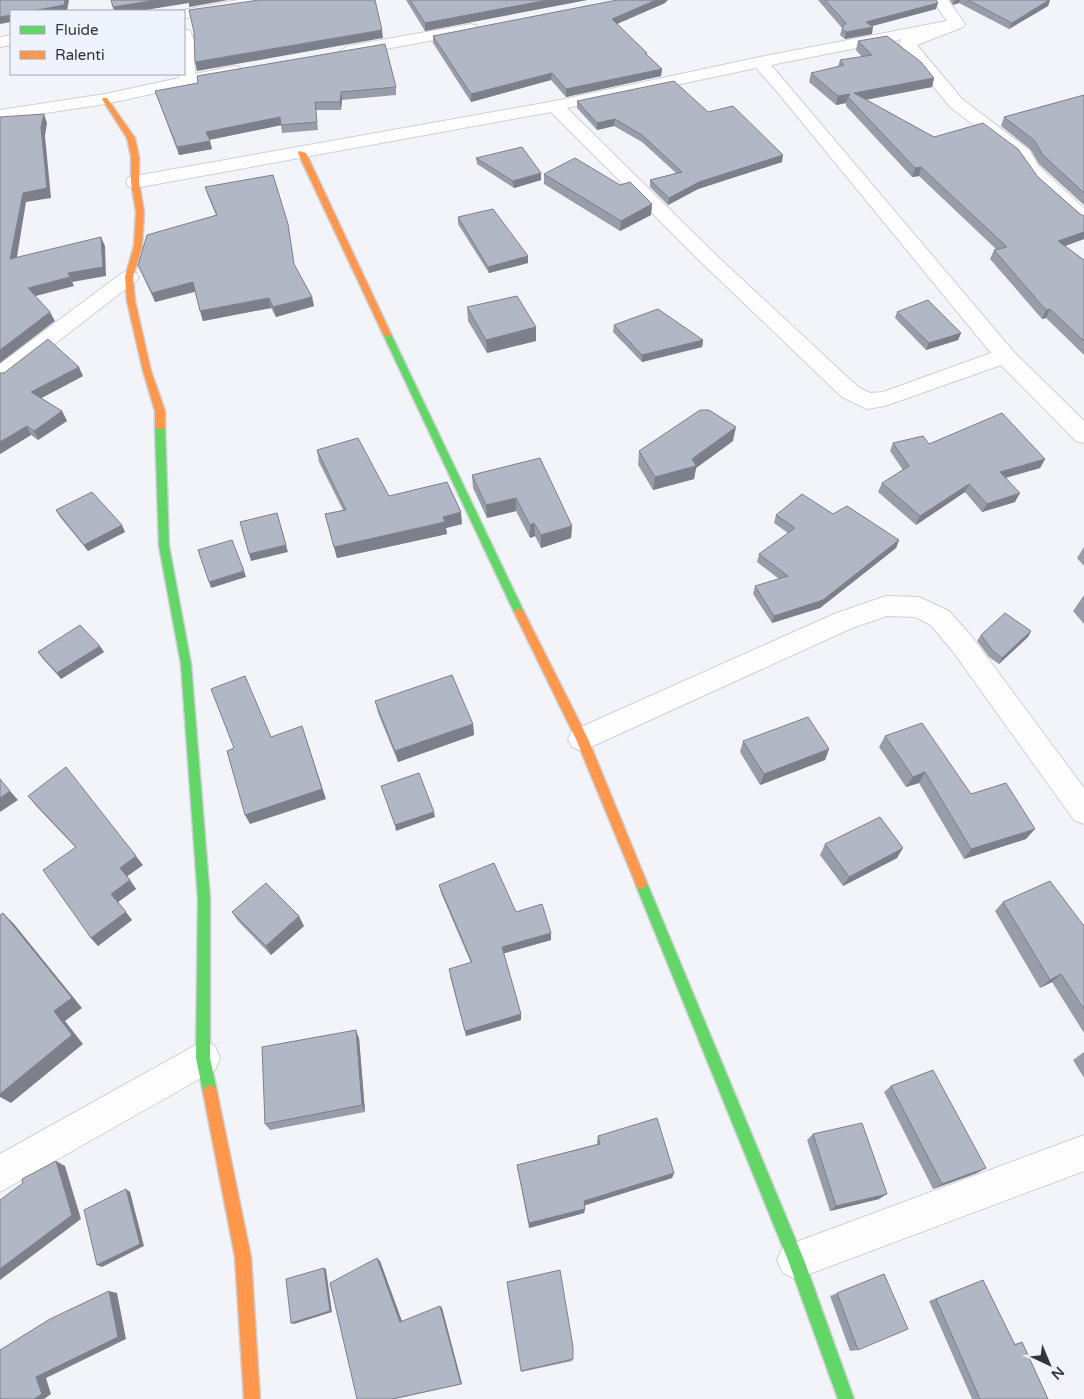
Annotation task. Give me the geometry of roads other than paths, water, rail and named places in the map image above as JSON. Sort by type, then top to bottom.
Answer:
[{"type":"street","points":[[185,13],[270,0]]},
{"type":"street","points":[[940,0],[957,24]]},
{"type":"street","points":[[135,182],[555,106],[760,62],[957,24]]},
{"type":"street","points":[[957,24],[907,43],[956,103],[1023,154],[1030,167],[1043,181],[1084,218]]},
{"type":"street","points":[[330,54],[484,27]]},
{"type":"street","points":[[185,37],[187,80]]},
{"type":"street","points":[[760,62],[1005,356],[1084,435]]},
{"type":"street","points":[[0,115],[105,99],[187,80],[254,68]]},
{"type":"street","points":[[105,99],[131,138],[135,157],[135,182],[140,212],[138,246],[129,277],[137,330],[160,410],[164,546],[186,664],[204,899],[203,1058],[243,1257],[252,1399]]},
{"type":"street","points":[[555,106],[710,260],[850,392],[867,401],[885,399],[1005,356]]},
{"type":"street","points":[[302,153],[488,549],[582,739],[796,1260],[846,1399]]},
{"type":"street","points":[[0,375],[129,277]]},
{"type":"street","points":[[582,739],[843,621],[886,606],[919,607],[940,618],[963,645],[1084,811]]},
{"type":"street","points":[[0,1174],[203,1058]]},
{"type":"street","points":[[796,1260],[1084,1153]]}]
